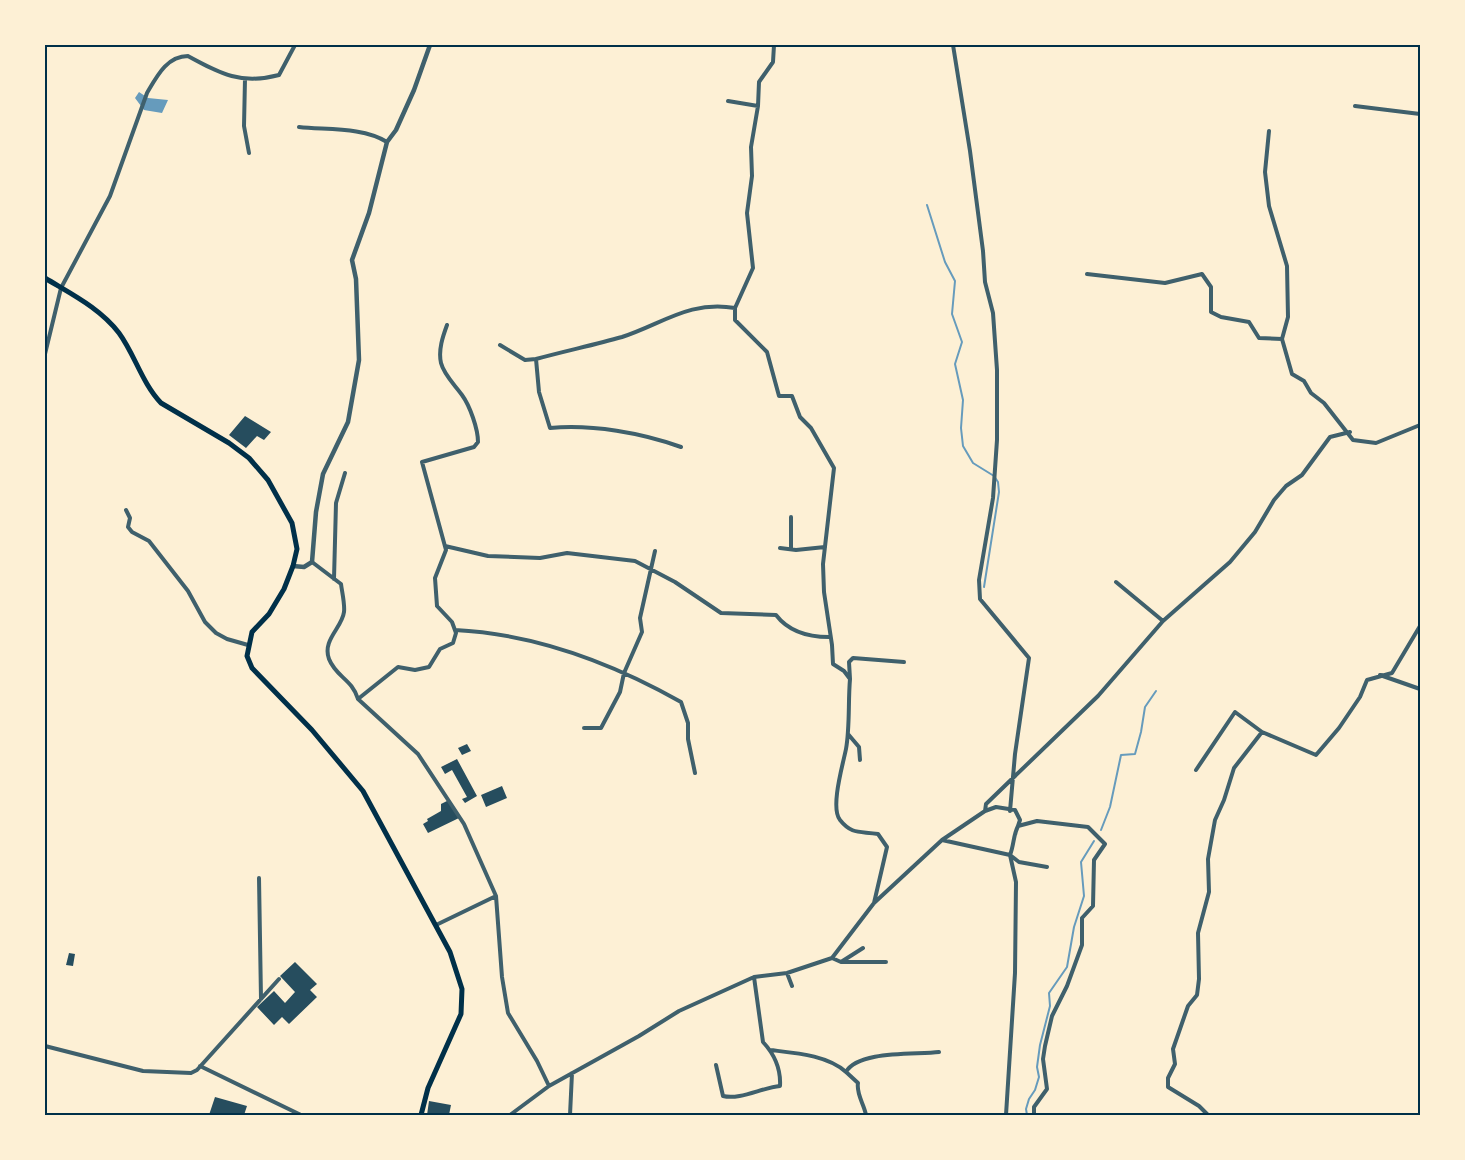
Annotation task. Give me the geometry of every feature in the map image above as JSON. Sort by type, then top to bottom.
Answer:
[{"type":"main road","points":[[45,278],[102,313],[113,325],[153,394],[161,403],[230,443],[249,458],[268,480],[292,523],[296,549],[293,566],[284,589],[269,614],[252,632],[247,656],[252,668],[306,723],[363,791],[450,952],[462,989],[461,1014],[428,1088],[421,1115]]},
{"type":"street","points":[[45,354],[61,288],[110,196],[147,93],[171,60],[188,56],[225,76],[260,80],[279,75],[295,45]]},
{"type":"street","points":[[312,562],[316,512],[323,474],[348,422],[359,360],[356,279],[352,260],[369,213],[387,142],[396,130],[414,90],[430,45]]},
{"type":"street","points":[[774,45],[773,62],[758,82],[758,106],[751,147],[752,176],[747,213],[753,268],[735,308],[735,320],[767,352],[779,396],[792,396],[800,417],[811,428],[834,468],[825,547],[824,592],[833,664],[844,671],[850,679]]},
{"type":"street","points":[[953,45],[970,151],[983,251],[985,282],[994,313],[997,370],[997,440],[993,498],[979,580],[980,598],[1029,658],[1012,780],[1010,811]]},
{"type":"street","points":[[245,78],[244,126],[249,152]]},
{"type":"street","points":[[728,101],[758,106]]},
{"type":"street","points":[[1355,106],[1420,114]]},
{"type":"street","points":[[299,127],[378,136],[387,142]]},
{"type":"street","points":[[1270,131],[1265,172],[1268,206],[1287,266],[1288,317],[1282,339],[1292,374],[1304,381],[1310,393],[1324,403],[1350,432],[1353,440],[1376,443],[1420,425]]},
{"type":"street","points":[[1087,274],[1165,283],[1202,274],[1211,287],[1211,312],[1221,317],[1249,322],[1259,338],[1282,339]]},
{"type":"street","points":[[500,345],[525,360],[536,360],[622,336],[677,313],[717,305],[735,308]]},
{"type":"street","points":[[358,699],[398,667],[415,670],[429,667],[440,649],[453,643],[455,630],[452,622],[437,606],[435,578],[446,550],[422,462],[474,447],[478,442],[477,431],[464,398],[450,380],[441,362],[441,342],[447,325]]},
{"type":"street","points":[[536,360],[539,392],[550,428],[570,426],[606,430],[667,442],[681,447]]},
{"type":"street","points":[[985,811],[986,804],[1098,696],[1163,621],[1230,562],[1264,518],[1274,500],[1286,486],[1302,475],[1330,437],[1350,432]]},
{"type":"street","points":[[334,579],[336,503],[345,472]]},
{"type":"street","points":[[126,510],[130,518],[128,527],[132,532],[149,541],[188,591],[205,622],[227,639],[248,645]]},
{"type":"street","points":[[790,549],[791,516]]},
{"type":"street","points":[[445,546],[488,556],[540,558],[567,553],[635,562],[675,582],[721,613],[776,615],[782,623],[795,631],[830,637]]},
{"type":"street","points":[[780,548],[825,547]]},
{"type":"street","points":[[584,728],[601,728],[620,692],[624,673],[642,632],[640,618],[655,551]]},
{"type":"street","points":[[293,566],[304,567],[312,562]]},
{"type":"street","points":[[312,562],[341,584],[344,612],[332,636],[328,657],[338,674],[347,678],[355,688],[358,699],[418,754],[464,824],[496,896],[502,977],[508,1013],[538,1061],[549,1086]]},
{"type":"street","points":[[1116,582],[1163,621]]},
{"type":"street","points":[[1196,770],[1235,712],[1262,732],[1316,755],[1339,728],[1360,696],[1367,680],[1392,673],[1420,626]]},
{"type":"street","points":[[455,630],[484,632],[540,643],[624,673],[681,702],[688,723],[688,740],[695,773]]},
{"type":"street","points":[[874,903],[887,847],[878,834],[850,831],[839,820],[836,811],[840,768],[846,748],[850,679],[849,662],[853,658],[904,662]]},
{"type":"street","points":[[1380,675],[1420,689]]},
{"type":"street","points":[[1208,1115],[1199,1106],[1168,1087],[1168,1078],[1175,1064],[1173,1049],[1188,1006],[1197,995],[1199,980],[1198,933],[1209,892],[1208,859],[1215,820],[1224,800],[1234,768],[1262,732]]},
{"type":"street","points":[[847,734],[858,747],[860,760]]},
{"type":"street","points":[[510,1115],[549,1086],[680,1011],[754,978],[788,973],[832,958],[874,903],[942,840],[985,811],[996,807],[1010,811],[1015,810],[1020,820],[1014,834],[1010,855],[1016,882],[1015,973],[1006,1115]]},
{"type":"street","points":[[1018,826],[1037,821],[1088,827],[1105,844],[1094,860],[1093,906],[1082,918],[1082,945],[1067,986],[1052,1016],[1044,1059],[1047,1088],[1034,1107],[1034,1115]]},
{"type":"street","points":[[942,840],[1010,855],[1018,862],[1047,867]]},
{"type":"street","points":[[259,878],[261,999]]},
{"type":"street","points":[[436,924],[496,896]]},
{"type":"street","points":[[841,962],[863,948]]},
{"type":"street","points":[[832,958],[841,962],[886,962]]},
{"type":"street","points":[[788,973],[792,986]]},
{"type":"street","points":[[716,1065],[723,1096],[732,1098],[758,1089],[780,1086],[780,1071],[770,1050],[763,1042],[754,978]]},
{"type":"street","points":[[45,1046],[143,1071],[192,1073],[279,979]]},
{"type":"street","points":[[770,1050],[802,1054],[840,1066],[851,1074],[858,1083],[859,1095],[864,1104],[866,1115]]},
{"type":"street","points":[[846,1071],[852,1064],[867,1058],[939,1052]]},
{"type":"street","points":[[200,1066],[301,1115]]},
{"type":"street","points":[[570,1115],[572,1073]]},
{"type":"water","points":[[139,92],[148,98],[168,100],[162,113],[144,110],[135,98]]},
{"type":"building","points":[[245,416],[271,432],[264,440],[257,436],[246,448],[229,435]]},
{"type":"building","points":[[467,744],[471,751],[462,755],[458,748]]},
{"type":"building","points":[[457,759],[477,796],[465,803],[462,799],[467,797],[452,770],[445,774],[441,767]]},
{"type":"building","points":[[502,786],[507,798],[486,807],[481,795]]},
{"type":"building","points":[[449,800],[459,818],[428,833],[423,824],[428,821],[427,819],[441,811],[441,804]]},
{"type":"building","points":[[69,953],[75,954],[73,966],[66,965]]},
{"type":"building","points":[[295,962],[317,984],[310,990],[317,997],[289,1024],[282,1017],[274,1025],[257,1007],[274,991],[285,1003],[295,992],[280,976]]},
{"type":"building","points":[[215,1097],[247,1106],[244,1115],[209,1115]]},
{"type":"building","points":[[429,1101],[451,1105],[449,1115],[427,1115]]},
{"type":"waterway","points":[[927,205],[945,262],[955,281],[952,314],[962,342],[955,364],[963,400],[961,428],[963,446],[973,463],[994,476],[998,482],[999,492],[984,587]]},
{"type":"waterway","points":[[1101,830],[1110,807],[1121,755],[1135,754],[1145,707],[1156,691]]},
{"type":"waterway","points":[[1027,1115],[1026,1109],[1029,1099],[1035,1090],[1039,1077],[1037,1067],[1040,1045],[1050,1006],[1049,993],[1067,967],[1074,927],[1084,896],[1081,862],[1094,841]]}]
